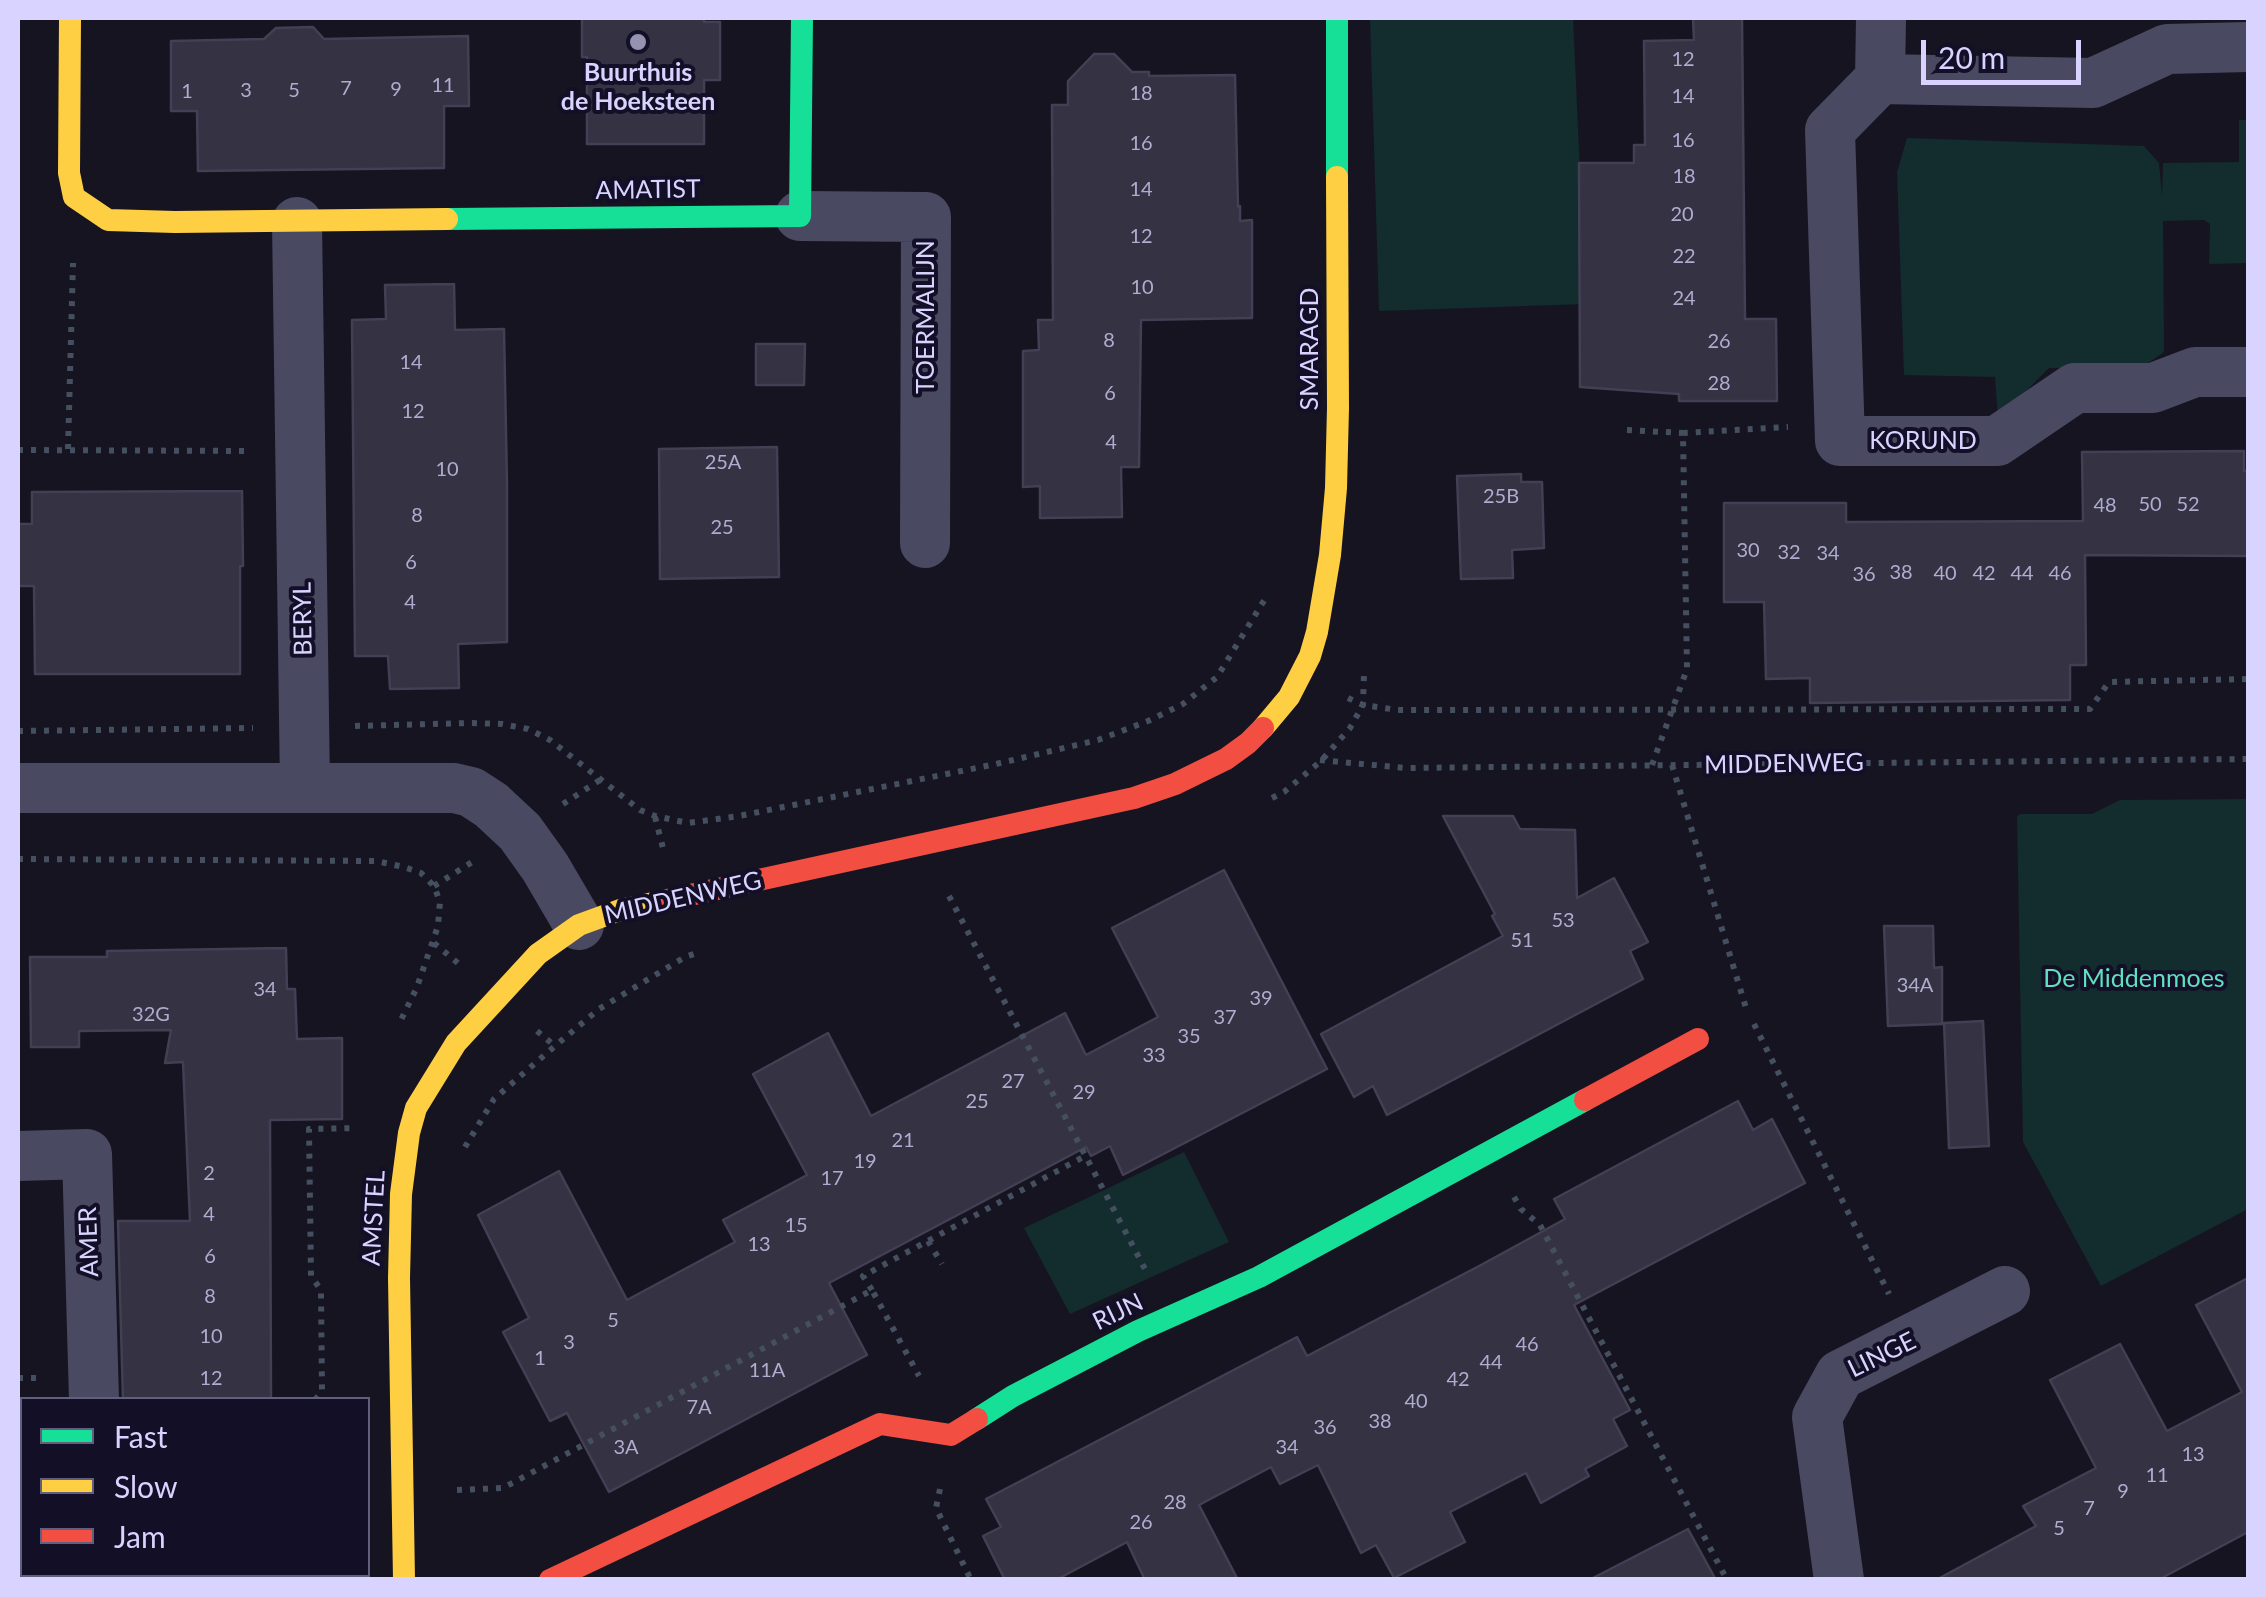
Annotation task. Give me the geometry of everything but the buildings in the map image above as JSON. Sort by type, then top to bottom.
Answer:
[{"type":"street","points":[[70,18],[69,173],[74,197]]},
{"type":"street","points":[[800,216],[802,18]]},
{"type":"street","name":"SMARAGD","points":[[1301,676],[1317,632],[1336,488],[1337,18]]},
{"type":"street","points":[[1881,18],[1880,79],[2093,84],[2167,49],[2248,48]]},
{"type":"street","name":"KORUND","points":[[1880,79],[1830,130],[1840,441],[1997,441],[2074,388],[2153,388],[2195,372],[2248,372]]},
{"type":"street","name":"AMATIST","points":[[74,197],[108,220],[298,222],[800,216]]},
{"type":"street","name":"TOERMALIJN","points":[[800,216],[926,217],[926,543]]},
{"type":"street","name":"BERYL","points":[[298,222],[305,787]]},
{"type":"street","name":"MIDDENWEG","points":[[18,788],[439,787],[471,792],[520,832],[579,925],[620,910],[1134,798],[1175,784],[1226,760],[1248,743],[1271,720],[1301,676]]},
{"type":"street","name":"AMSTEL","points":[[404,1580],[399,1278],[401,1194],[409,1134],[416,1108],[456,1043],[538,954],[579,925]]},
{"type":"street","name":"RIJN","points":[[951,1435],[1013,1396],[1170,1317],[1260,1277],[1698,1039]]},
{"type":"street","name":"AMER","points":[[18,1156],[86,1154],[94,1397]]},
{"type":"street","name":"LINGE","points":[[1838,1580],[1817,1417],[1840,1375],[2006,1291]]},
{"type":"street","points":[[550,1580],[880,1424],[951,1435]]},
{"type":"path","points":[[68,449],[74,197]]},
{"type":"path","points":[[1627,430],[1684,433],[1839,425]]},
{"type":"path","points":[[1652,765],[1686,668],[1684,433]]},
{"type":"path","points":[[18,450],[300,451]]},
{"type":"path","points":[[350,726],[470,723],[528,729],[550,740],[640,810],[688,822],[740,816],[1098,740],[1183,704],[1218,677],[1238,647],[1363,704],[1398,710],[2090,709],[2109,682],[2248,679]]},
{"type":"path","name":"MIDDENWEG","points":[[1363,704],[1350,728],[1320,761],[1405,768],[2248,759]]},
{"type":"path","points":[[18,731],[254,728]]},
{"type":"path","points":[[1672,765],[1748,1012],[1912,1340]]},
{"type":"path","points":[[18,859],[376,861],[421,874],[434,886],[440,902],[434,942]]},
{"type":"path","points":[[949,896],[1170,1317]]},
{"type":"path","points":[[460,1155],[494,1100],[555,1046]]},
{"type":"path","points":[[317,1397],[322,1391],[321,1290],[311,1276],[309,1129],[366,1128]]},
{"type":"path","points":[[1490,1152],[1521,1209],[1540,1225],[1726,1580]]},
{"type":"path","points":[[972,1580],[936,1508],[951,1435],[863,1276],[1086,1156]]},
{"type":"path","points":[[928,1241],[942,1264]]},
{"type":"path","points":[[456,1500],[456,1490],[502,1488],[872,1290]]},
{"type":"green space","points":[[1370,18],[1573,18],[1586,304],[1379,311]]},
{"type":"green space","points":[[2239,120],[2248,120],[2248,263],[2209,264],[2210,224],[2204,220],[2163,221],[2164,352],[2141,368],[2049,368],[1998,419],[1995,377],[1904,375],[1897,172],[1907,138],[2144,146],[2159,163],[2162,195],[2163,163],[2239,162]]},
{"type":"green space","name":"De Middenmoes","points":[[2248,799],[2248,1209],[2101,1286],[2023,1142],[2017,816],[2092,814],[2120,800]]},
{"type":"green space","points":[[1184,1152],[1229,1242],[1070,1314],[1024,1228]]},
{"type":"traffic: fast","points":[[447,219],[800,216],[802,18]]},
{"type":"traffic: fast","points":[[1337,18],[1337,177]]},
{"type":"traffic: fast","points":[[977,1419],[1138,1331],[1259,1277],[1585,1100]]},
{"type":"traffic: slow","points":[[70,18],[69,173],[74,197],[108,220],[447,219]]},
{"type":"traffic: slow","points":[[1263,728],[1289,697],[1310,656],[1330,555],[1338,408],[1337,177]]},
{"type":"traffic: slow","points":[[404,1580],[401,1194],[416,1108],[456,1043],[538,954],[579,925],[658,902]]},
{"type":"traffic: jam","points":[[658,902],[1134,798],[1175,784],[1226,759],[1263,728]]},
{"type":"traffic: jam","points":[[1585,1100],[1698,1039]]},
{"type":"traffic: jam","points":[[550,1580],[880,1424],[951,1435],[977,1419]]},
{"type":"place","name":"Buurthuis de Hoeksteen","points":[[638,42]]}]
